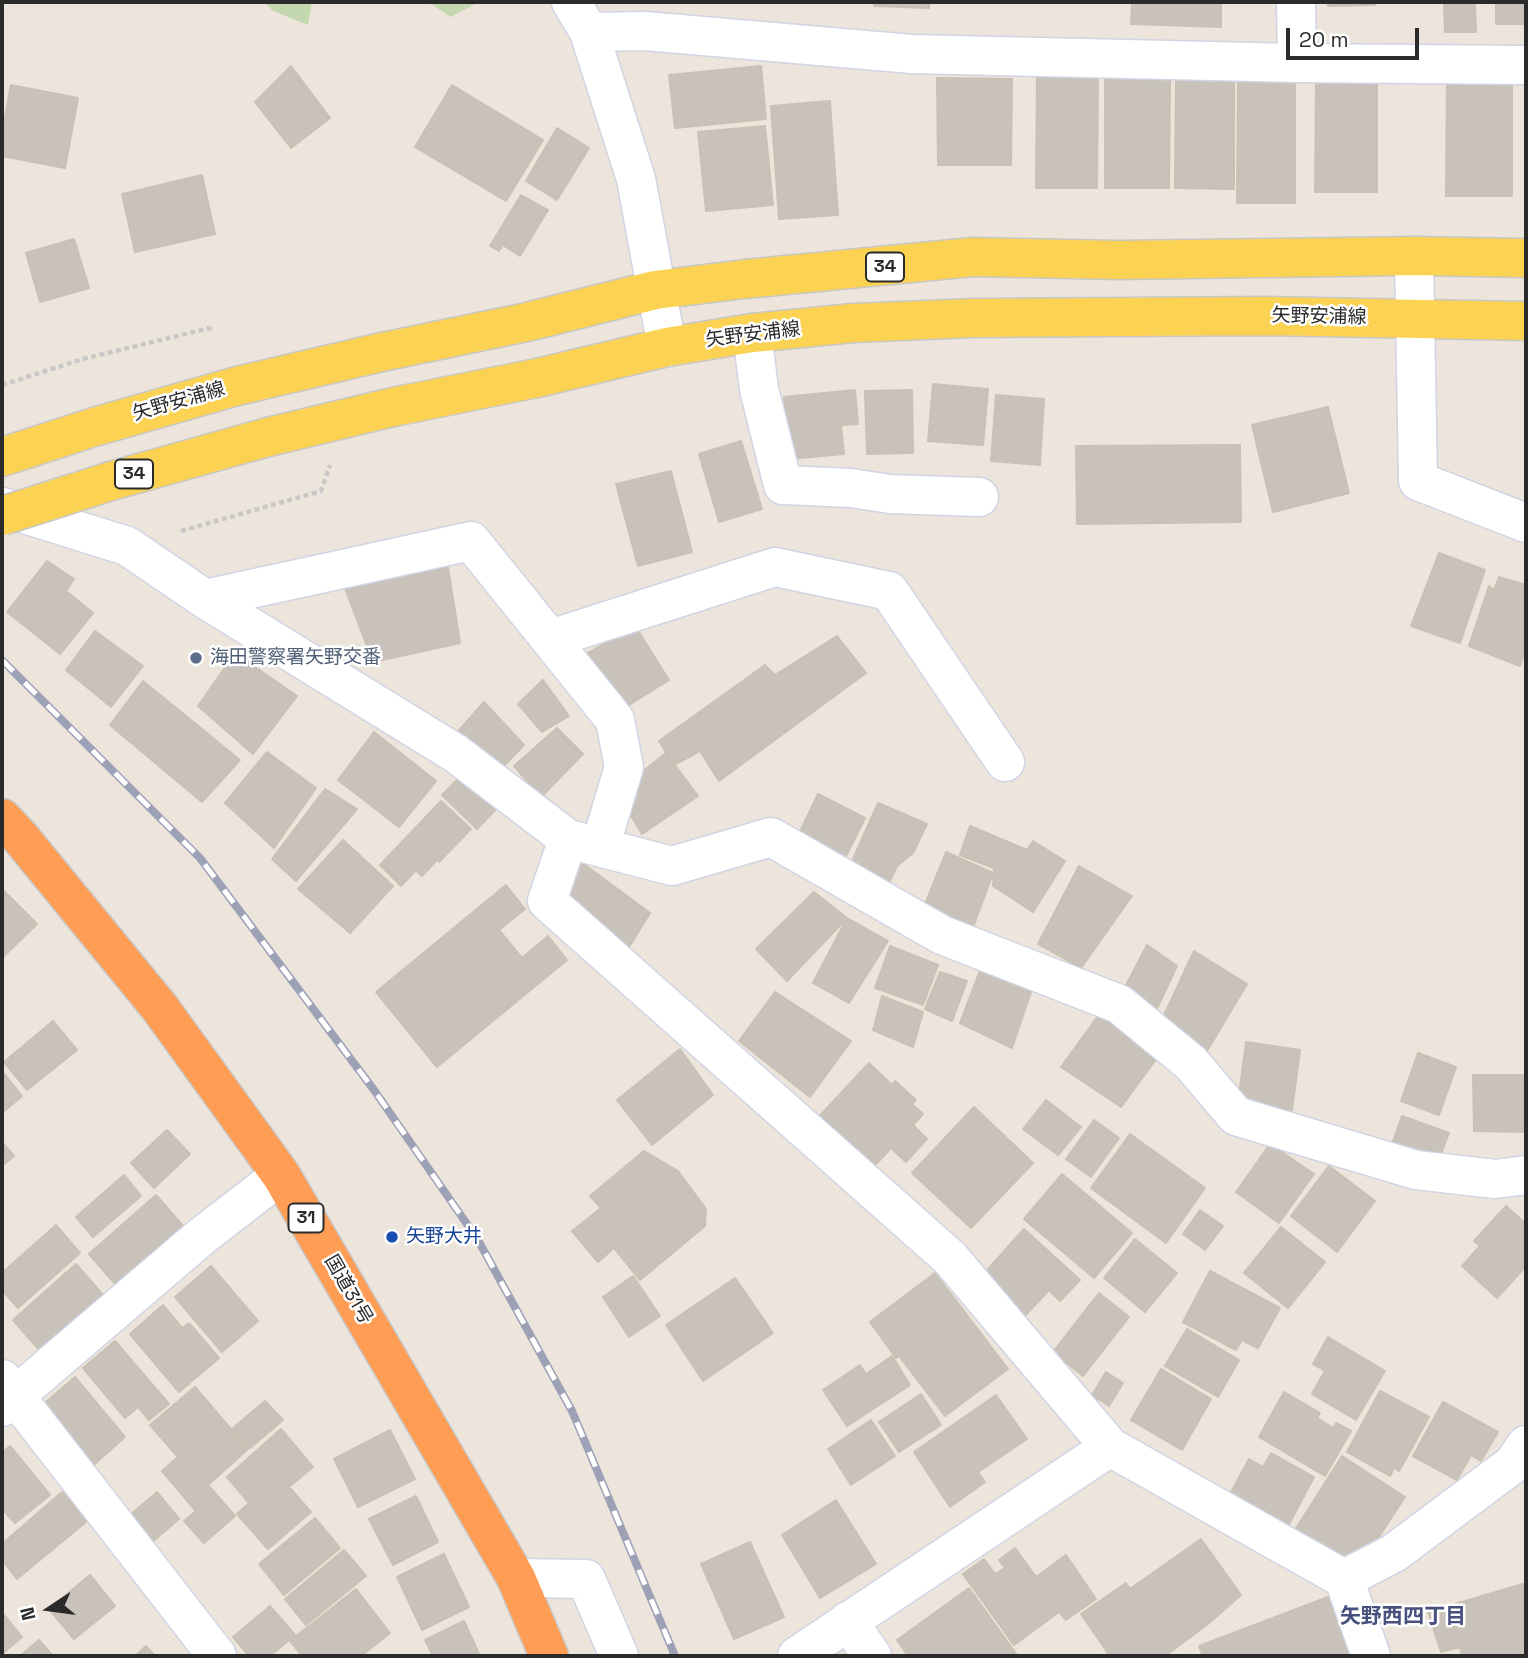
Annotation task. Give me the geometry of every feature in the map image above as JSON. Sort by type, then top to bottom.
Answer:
[{"type":"highway","name":"国道31号","points":[[2,818],[160,1008],[281,1175],[516,1578],[549,1656]]},
{"type":"main road","name":"矢野安浦線","points":[[2,457],[94,427],[254,382],[527,322],[655,290],[973,257],[1118,260],[1414,256],[1526,258]]},
{"type":"main road","name":"矢野安浦線","points":[[2,516],[111,481],[268,437],[667,347],[752,333],[853,323],[974,317],[1266,316],[1526,321]]},
{"type":"street","points":[[1296,2],[1297,63]]},
{"type":"street","points":[[580,17],[645,31],[912,54],[1297,63],[1526,65]]},
{"type":"street","points":[[580,17],[636,179],[667,347]]},
{"type":"street","points":[[1414,256],[1418,481],[1526,523]]},
{"type":"street","points":[[752,333],[759,389],[783,485],[851,488],[890,494],[979,497]]},
{"type":"street","points":[[2,507],[127,547],[205,599],[455,753],[584,843],[672,866],[771,837],[942,935],[1119,1004],[1191,1063],[1236,1116],[1416,1170],[1495,1179],[1526,1175]]},
{"type":"street","points":[[205,599],[471,541],[615,720],[624,767],[584,843],[547,901],[950,1258],[1110,1447],[1344,1579],[1370,1656]]},
{"type":"street","points":[[550,639],[775,567],[889,591],[1005,762]]},
{"type":"street","points":[[217,1656],[6,1394],[281,1175]]},
{"type":"street","points":[[1344,1579],[1394,1553],[1513,1464],[1526,1445]]},
{"type":"street","points":[[797,1656],[1110,1447]]},
{"type":"street","points":[[516,1578],[586,1579],[619,1656]]},
{"type":"street","points":[[848,1621],[872,1656]]},
{"type":"path","points":[[2,385],[83,359],[214,327]]},
{"type":"path","points":[[127,547],[321,491],[330,466]]},
{"type":"green space","points":[[264,2],[312,2],[308,25],[273,11]]},
{"type":"green space","points":[[428,2],[479,2],[451,17]]},
{"type":"building","points":[[874,2],[929,2],[929,8],[874,6]]},
{"type":"building","points":[[1132,2],[1221,2],[1221,27],[1131,24]]},
{"type":"building","points":[[1328,2],[1375,2],[1375,5],[1328,6]]},
{"type":"building","points":[[1444,2],[1475,2],[1476,32],[1445,32]]},
{"type":"building","points":[[1496,2],[1526,2],[1526,24],[1496,24]]},
{"type":"building","points":[[291,66],[330,118],[291,148],[255,102]]},
{"type":"building","points":[[761,66],[766,119],[675,128],[669,75]]},
{"type":"building","points":[[1238,72],[1295,73],[1295,203],[1237,203]]},
{"type":"building","points":[[1037,74],[1098,75],[1097,188],[1036,188]]},
{"type":"building","points":[[1447,74],[1512,75],[1512,196],[1446,196]]},
{"type":"building","points":[[1105,77],[1170,78],[1169,188],[1105,188]]},
{"type":"building","points":[[1176,77],[1234,78],[1234,189],[1175,188]]},
{"type":"building","points":[[937,78],[1012,79],[1011,165],[938,165]]},
{"type":"building","points":[[1316,79],[1377,79],[1377,192],[1315,192]]},
{"type":"building","points":[[11,85],[78,98],[65,168],[2,156],[2,133]]},
{"type":"building","points":[[452,85],[543,140],[506,201],[415,147]]},
{"type":"building","points":[[830,101],[838,215],[779,219],[771,106]]},
{"type":"building","points":[[765,126],[773,205],[706,211],[698,132]]},
{"type":"building","points":[[557,128],[589,148],[557,200],[526,181]]},
{"type":"building","points":[[202,175],[215,234],[135,252],[122,194]]},
{"type":"building","points":[[521,195],[548,210],[520,256],[503,245],[499,251],[490,246]]},
{"type":"building","points":[[74,239],[89,288],[40,302],[26,253]]},
{"type":"building","points":[[933,384],[988,389],[983,445],[928,441]]},
{"type":"building","points":[[855,390],[858,424],[841,425],[844,454],[790,459],[784,397]]},
{"type":"building","points":[[912,390],[913,453],[867,454],[865,391]]},
{"type":"building","points":[[996,395],[1044,399],[1040,465],[991,461]]},
{"type":"building","points":[[1328,407],[1349,493],[1273,512],[1252,425]]},
{"type":"building","points":[[741,441],[762,509],[719,522],[699,454]]},
{"type":"building","points":[[1240,445],[1241,522],[1077,524],[1076,446]]},
{"type":"building","points":[[671,471],[692,552],[638,566],[616,484]]},
{"type":"building","points":[[1439,553],[1485,570],[1460,643],[1411,626]]},
{"type":"building","points":[[47,561],[74,579],[66,591],[93,613],[60,654],[7,612]]},
{"type":"building","points":[[448,567],[460,643],[373,662],[343,583]]},
{"type":"building","points":[[1499,577],[1526,585],[1526,648],[1520,666],[1469,646],[1489,586],[1494,590]]},
{"type":"building","points":[[635,626],[669,680],[621,710],[584,655]]},
{"type":"building","points":[[95,631],[143,666],[111,707],[66,670]]},
{"type":"building","points":[[837,636],[866,673],[719,781],[700,751],[674,765],[659,741],[765,665],[775,675]]},
{"type":"building","points":[[235,653],[297,696],[253,754],[198,706]]},
{"type":"building","points":[[543,680],[569,716],[542,732],[518,704]]},
{"type":"building","points":[[143,681],[240,760],[202,802],[110,725]]},
{"type":"building","points":[[484,702],[524,745],[493,777],[454,736]]},
{"type":"building","points":[[557,728],[583,754],[541,797],[514,766]]},
{"type":"building","points":[[374,732],[436,781],[399,827],[338,780]]},
{"type":"building","points":[[267,752],[316,788],[274,848],[225,803]]},
{"type":"building","points":[[666,753],[698,796],[642,834],[617,792]]},
{"type":"building","points":[[463,774],[498,807],[477,829],[442,795]]},
{"type":"building","points":[[325,789],[357,809],[296,881],[272,859]]},
{"type":"building","points":[[818,794],[865,818],[842,864],[796,840]]},
{"type":"building","points":[[441,801],[471,829],[422,876],[416,870],[401,886],[380,865]]},
{"type":"building","points":[[878,803],[927,824],[913,853],[897,866],[889,883],[850,866]]},
{"type":"building","points":[[970,826],[1027,850],[1033,841],[1065,861],[1033,912],[993,886],[994,868],[960,855]]},
{"type":"building","points":[[343,840],[393,886],[350,933],[298,889]]},
{"type":"building","points":[[946,852],[993,873],[971,933],[921,914]]},
{"type":"building","points":[[581,862],[650,913],[624,955],[559,902]]},
{"type":"building","points":[[1079,866],[1132,896],[1081,968],[1038,944]]},
{"type":"building","points":[[506,885],[525,909],[499,930],[522,958],[548,936],[567,960],[437,1067],[376,992]]},
{"type":"building","points":[[2,889],[37,924],[2,958]]},
{"type":"building","points":[[814,892],[847,918],[787,981],[756,949]]},
{"type":"building","points":[[847,918],[888,941],[849,1003],[813,983]]},
{"type":"building","points":[[1147,945],[1177,966],[1153,1017],[1122,993]]},
{"type":"building","points":[[890,946],[938,965],[923,1005],[875,988]]},
{"type":"building","points":[[1194,951],[1247,984],[1204,1056],[1159,1026]]},
{"type":"building","points":[[981,968],[1032,989],[1012,1048],[960,1023]]},
{"type":"building","points":[[940,972],[967,981],[952,1021],[925,1009]]},
{"type":"building","points":[[775,992],[851,1041],[810,1097],[739,1041]]},
{"type":"building","points":[[882,996],[923,1012],[913,1047],[873,1030]]},
{"type":"building","points":[[1098,1016],[1160,1054],[1121,1107],[1061,1067]]},
{"type":"building","points":[[53,1021],[77,1050],[27,1090],[4,1062]]},
{"type":"building","points":[[1246,1042],[1300,1050],[1292,1110],[1238,1103]]},
{"type":"building","points":[[680,1049],[713,1095],[652,1145],[617,1100]]},
{"type":"building","points":[[1418,1053],[1456,1067],[1439,1115],[1401,1101]]},
{"type":"building","points":[[869,1063],[892,1085],[895,1081],[916,1100],[912,1104],[923,1114],[913,1125],[927,1139],[906,1162],[891,1148],[868,1173],[814,1122]]},
{"type":"building","points":[[2,1071],[22,1096],[2,1113]]},
{"type":"building","points":[[1473,1075],[1526,1075],[1526,1132],[1474,1131]]},
{"type":"building","points":[[1046,1100],[1081,1127],[1058,1155],[1023,1129]]},
{"type":"building","points":[[974,1107],[1033,1163],[971,1228],[912,1173]]},
{"type":"building","points":[[1402,1116],[1449,1133],[1438,1162],[1392,1144]]},
{"type":"building","points":[[1094,1120],[1119,1138],[1091,1177],[1066,1159]]},
{"type":"building","points":[[167,1130],[190,1154],[154,1188],[131,1163]]},
{"type":"building","points":[[1130,1134],[1205,1188],[1166,1243],[1091,1188]]},
{"type":"building","points":[[2,1142],[14,1156],[2,1166]]},
{"type":"building","points":[[1270,1144],[1314,1174],[1279,1223],[1236,1192]]},
{"type":"building","points":[[644,1151],[678,1171],[706,1209],[705,1226],[640,1280],[614,1248],[598,1262],[572,1231],[601,1208],[590,1196]]},
{"type":"building","points":[[1329,1166],[1375,1201],[1337,1252],[1291,1216]]},
{"type":"building","points":[[1062,1174],[1132,1233],[1094,1278],[1024,1219]]},
{"type":"building","points":[[124,1175],[141,1196],[93,1237],[76,1217]]},
{"type":"building","points":[[156,1195],[183,1226],[116,1285],[89,1254]]},
{"type":"building","points":[[1506,1206],[1526,1224],[1526,1266],[1497,1298],[1462,1266],[1480,1246],[1474,1241]]},
{"type":"building","points":[[1200,1210],[1223,1226],[1205,1250],[1183,1234]]},
{"type":"building","points":[[56,1225],[80,1253],[18,1308],[2,1290],[2,1273]]},
{"type":"building","points":[[1281,1227],[1325,1262],[1288,1308],[1244,1273]]},
{"type":"building","points":[[1024,1229],[1080,1280],[1060,1301],[1049,1290],[1023,1318],[980,1278]]},
{"type":"building","points":[[1135,1239],[1177,1273],[1145,1312],[1104,1278]]},
{"type":"building","points":[[76,1264],[103,1295],[41,1352],[13,1320]]},
{"type":"building","points":[[211,1266],[258,1321],[222,1352],[175,1297]]},
{"type":"building","points":[[1210,1271],[1280,1308],[1258,1348],[1242,1340],[1236,1350],[1183,1322]]},
{"type":"building","points":[[935,1273],[1008,1369],[945,1416],[899,1356],[896,1358],[870,1322]]},
{"type":"building","points":[[633,1276],[660,1316],[629,1337],[603,1297]]},
{"type":"building","points":[[735,1278],[773,1333],[703,1381],[666,1325]]},
{"type":"building","points":[[1099,1293],[1129,1317],[1083,1376],[1053,1352]]},
{"type":"building","points":[[163,1305],[182,1328],[189,1323],[219,1358],[179,1392],[130,1334]]},
{"type":"building","points":[[1187,1329],[1239,1360],[1218,1397],[1165,1366]]},
{"type":"building","points":[[1328,1337],[1385,1371],[1356,1420],[1312,1394],[1325,1371],[1313,1364]]},
{"type":"building","points":[[115,1341],[169,1404],[149,1420],[138,1407],[125,1418],[83,1368]]},
{"type":"building","points":[[892,1356],[910,1385],[847,1426],[823,1390],[860,1365],[866,1374]]},
{"type":"building","points":[[1161,1369],[1211,1399],[1182,1450],[1131,1420]]},
{"type":"building","points":[[1106,1372],[1123,1383],[1109,1406],[1092,1395]]},
{"type":"building","points":[[75,1377],[125,1437],[89,1469],[38,1409]]},
{"type":"building","points":[[195,1387],[248,1449],[208,1485],[235,1516],[204,1543],[184,1521],[196,1511],[162,1471],[178,1457],[150,1425]]},
{"type":"building","points":[[1380,1391],[1429,1417],[1399,1471],[1394,1468],[1390,1476],[1347,1452]]},
{"type":"building","points":[[1284,1392],[1320,1413],[1317,1418],[1333,1428],[1336,1423],[1351,1431],[1325,1476],[1259,1437]]},
{"type":"building","points":[[921,1394],[941,1425],[899,1452],[879,1422]]},
{"type":"building","points":[[996,1395],[1027,1439],[978,1472],[985,1482],[950,1507],[914,1452]]},
{"type":"building","points":[[265,1401],[283,1420],[250,1448],[233,1428]]},
{"type":"building","points":[[1443,1402],[1498,1432],[1481,1461],[1471,1455],[1457,1480],[1413,1456]]},
{"type":"building","points":[[871,1420],[895,1456],[851,1485],[828,1449]]},
{"type":"building","points":[[281,1429],[313,1467],[289,1487],[311,1512],[268,1549],[237,1514],[249,1503],[227,1477]]},
{"type":"building","points":[[390,1430],[415,1479],[358,1507],[334,1459]]},
{"type":"building","points":[[10,1446],[50,1495],[15,1523],[2,1509],[2,1453]]},
{"type":"building","points":[[1271,1453],[1314,1477],[1287,1528],[1229,1496],[1249,1459],[1263,1467]]},
{"type":"building","points":[[1342,1456],[1405,1497],[1367,1555],[1345,1563],[1295,1530]]},
{"type":"building","points":[[62,1492],[87,1521],[17,1579],[2,1560],[2,1544]]},
{"type":"building","points":[[157,1492],[179,1519],[152,1542],[130,1515]]},
{"type":"building","points":[[416,1496],[438,1542],[393,1565],[369,1519]]},
{"type":"building","points":[[836,1500],[876,1564],[820,1598],[782,1535]]},
{"type":"building","points":[[315,1518],[340,1548],[284,1595],[259,1564]]},
{"type":"building","points":[[1201,1539],[1241,1595],[1165,1656],[1110,1656],[1081,1614],[1126,1583],[1130,1589]]},
{"type":"building","points":[[750,1542],[784,1617],[734,1639],[701,1564]]},
{"type":"building","points":[[1015,1548],[1036,1577],[1066,1555],[1096,1599],[1066,1620],[1059,1612],[1014,1645],[963,1574],[984,1559],[995,1574],[1005,1568],[999,1560]]},
{"type":"building","points":[[344,1550],[366,1576],[306,1625],[285,1599]]},
{"type":"building","points":[[444,1554],[469,1607],[422,1630],[397,1577]]},
{"type":"building","points":[[90,1575],[115,1606],[74,1639],[49,1609]]},
{"type":"building","points":[[1526,1583],[1526,1656],[1462,1656],[1460,1647],[1441,1652],[1428,1612]]},
{"type":"building","points":[[969,1588],[1017,1655],[908,1656],[897,1640]]},
{"type":"building","points":[[356,1589],[390,1633],[361,1656],[302,1656],[290,1641]]},
{"type":"building","points":[[1328,1597],[1350,1656],[1203,1656],[1199,1646]]},
{"type":"building","points":[[270,1606],[295,1635],[270,1656],[249,1656],[233,1637]]},
{"type":"building","points":[[2,1612],[22,1637],[2,1654]]},
{"type":"building","points":[[464,1621],[480,1656],[433,1656],[425,1640]]},
{"type":"building","points":[[39,1640],[53,1656],[20,1656]]},
{"type":"building","points":[[146,1646],[155,1656],[135,1656]]},
{"type":"railway","points":[[2,660],[200,858],[374,1090],[478,1240],[572,1411],[675,1656]]},
{"type":"place","name":"海田警察署矢野交番","points":[[196,658]]},
{"type":"place","name":"矢野大井","points":[[392,1237]]},
{"type":"district","name":"矢野西四丁目","points":[[1403,1617]]}]
